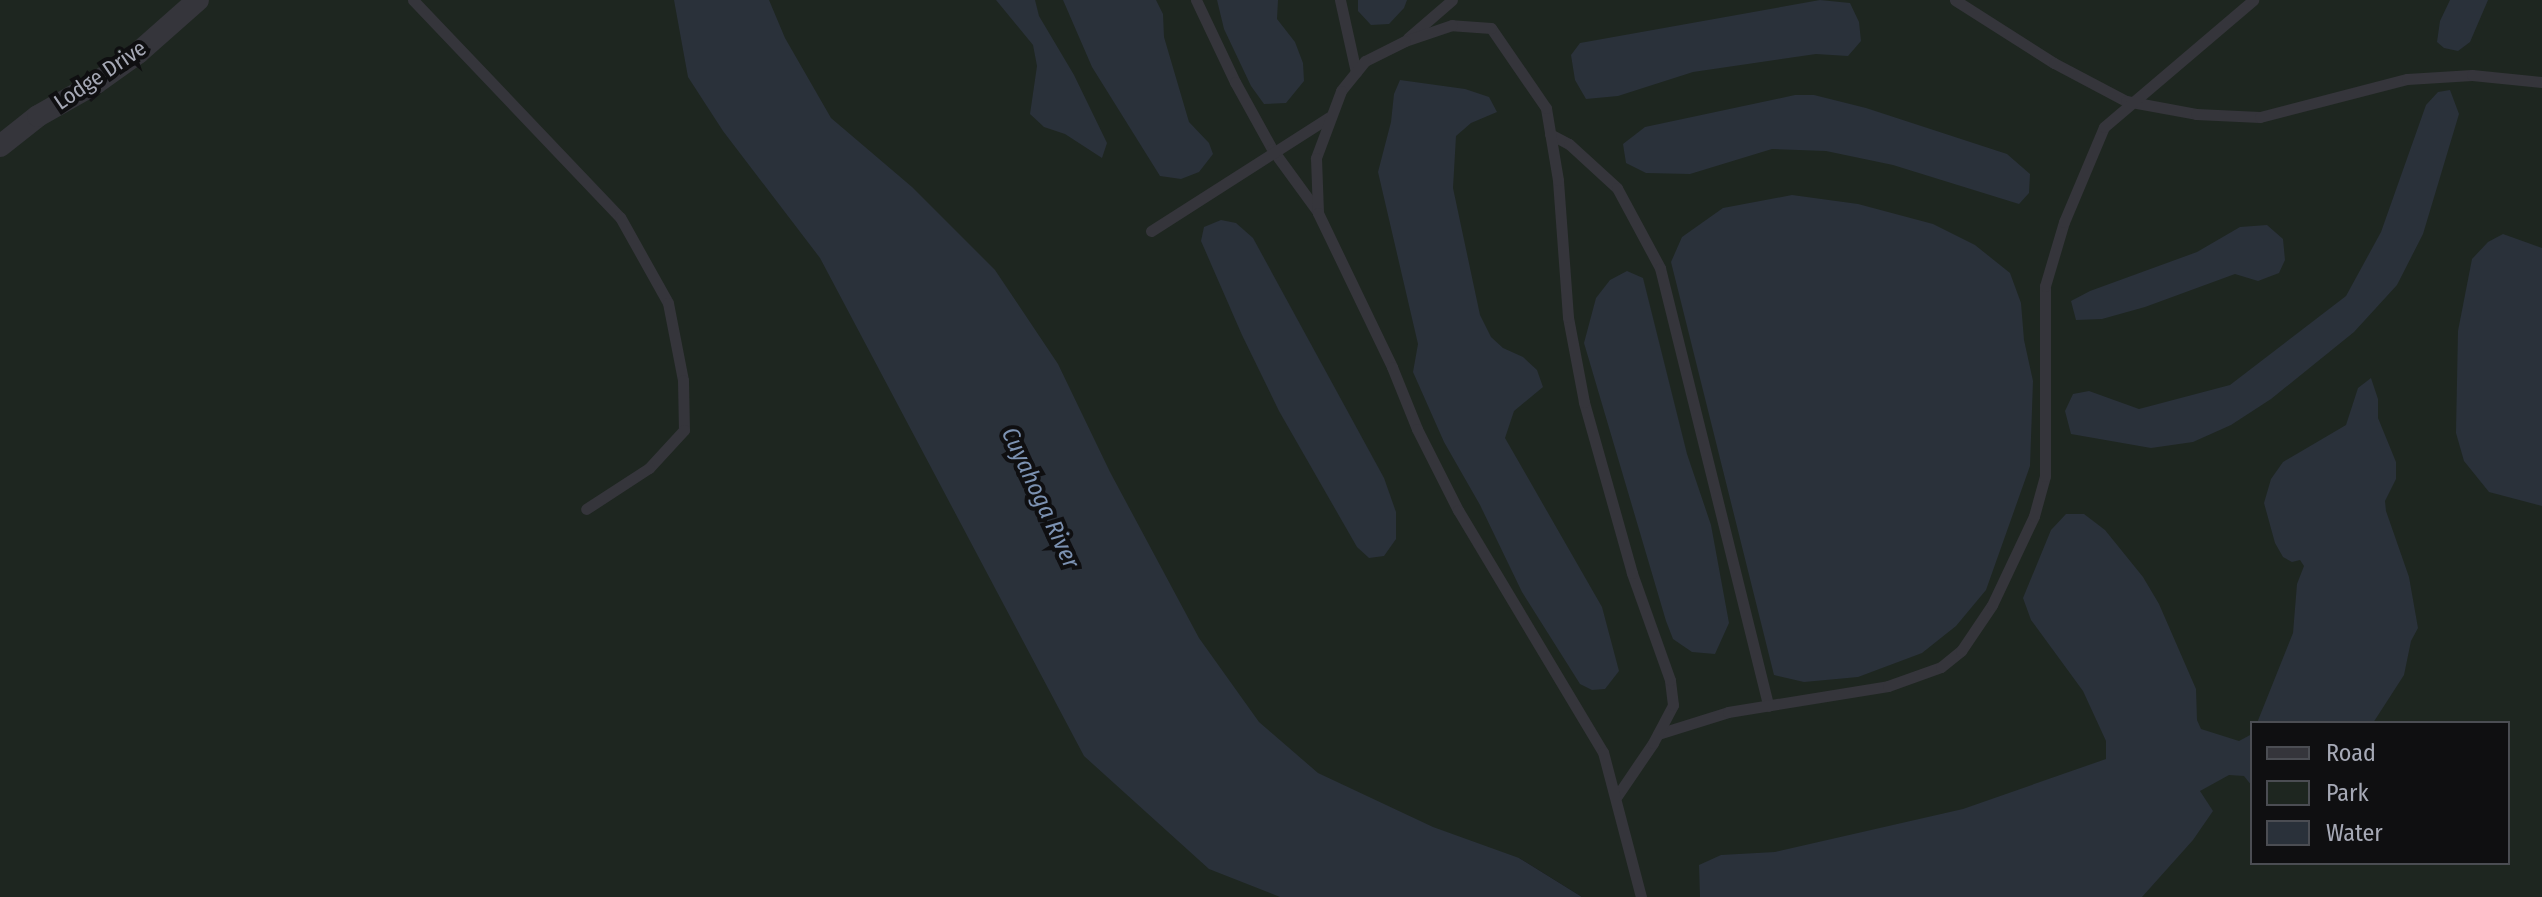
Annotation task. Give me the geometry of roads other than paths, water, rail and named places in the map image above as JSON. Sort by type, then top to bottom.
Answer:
[{"type":"street","name":"Lodge Drive","points":[[0,146],[38,116],[96,83],[138,53],[198,0]]},
{"type":"lane","points":[[413,0],[620,217],[668,303],[683,380],[684,430],[649,468],[586,509]]},
{"type":"lane","points":[[1196,0],[1235,82],[1274,152],[1318,213],[1392,367],[1417,429],[1513,606],[1603,752],[1641,897]]},
{"type":"lane","points":[[1340,0],[1356,72]]},
{"type":"lane","points":[[1405,41],[1452,0]]},
{"type":"lane","points":[[1955,0],[2054,63],[2134,102],[2196,114],[2260,117],[2407,79],[2472,75],[2542,82]]},
{"type":"lane","points":[[1658,734],[1728,712],[1888,686],[1941,667],[1961,651],[1992,605],[2034,516],[2045,476],[2045,286],[2064,222],[2104,127],[2253,0]]},
{"type":"lane","points":[[1318,213],[1316,158],[1341,91],[1365,61],[1405,41],[1452,25],[1491,28],[1546,108],[1558,180],[1568,317],[1584,402],[1632,573],[1670,680],[1673,705],[1658,734],[1617,796]]},
{"type":"lane","points":[[1151,231],[1330,116]]},
{"type":"lane","points":[[1550,134],[1569,144],[1617,188],[1660,268],[1768,706]]},
{"type":"water","name":"Cuyahoga River","points":[[674,0],[769,0],[785,38],[831,118],[912,187],[995,270],[1058,364],[1110,472],[1199,638],[1259,722],[1318,773],[1433,827],[1519,858],[1582,897],[1280,897],[1209,869],[1084,756],[820,258],[723,131],[688,77]]},
{"type":"water","points":[[996,0],[1035,0],[1039,16],[1074,75],[1107,143],[1102,158],[1065,134],[1044,127],[1030,114],[1037,66],[1033,45]]},
{"type":"water","points":[[1063,0],[1156,0],[1163,14],[1164,37],[1189,122],[1209,143],[1213,154],[1199,172],[1181,179],[1160,176],[1092,67]]},
{"type":"water","points":[[1217,0],[1278,0],[1277,19],[1295,42],[1303,63],[1304,81],[1286,103],[1264,104],[1251,86],[1224,29]]},
{"type":"water","points":[[1358,0],[1407,0],[1389,24],[1371,25],[1358,11]]},
{"type":"water","points":[[1820,0],[1850,3],[1859,22],[1861,41],[1848,56],[1816,54],[1693,72],[1618,96],[1586,99],[1575,80],[1571,55],[1580,43]]},
{"type":"water","points":[[2450,0],[2488,0],[2470,42],[2458,51],[2444,48],[2437,42],[2440,21]]},
{"type":"water","points":[[1400,80],[1465,89],[1489,97],[1497,112],[1471,123],[1456,136],[1453,188],[1480,315],[1491,337],[1503,348],[1523,357],[1537,370],[1543,387],[1514,411],[1505,438],[1602,607],[1619,671],[1605,689],[1592,690],[1580,684],[1522,592],[1480,505],[1444,442],[1413,372],[1418,344],[1378,172],[1391,122],[1394,94]]},
{"type":"water","points":[[2450,90],[2459,114],[2423,234],[2397,285],[2354,332],[2271,399],[2231,425],[2193,442],[2151,448],[2071,434],[2065,411],[2073,394],[2089,391],[2139,409],[2230,385],[2346,296],[2381,232],[2426,105],[2438,92]]},
{"type":"water","points":[[1795,95],[1814,95],[1866,108],[2007,154],[2030,174],[2029,193],[2019,204],[1893,165],[1826,151],[1772,149],[1690,174],[1646,173],[1626,163],[1623,144],[1645,127]]},
{"type":"water","points":[[1792,195],[1858,204],[1933,224],[1975,245],[2010,273],[2021,303],[2024,340],[2033,381],[2030,466],[1986,590],[1956,626],[1922,653],[1858,677],[1804,682],[1774,675],[1671,262],[1682,237],[1723,208]]},
{"type":"water","points":[[1221,220],[1236,223],[1253,238],[1384,478],[1396,512],[1396,539],[1384,556],[1369,558],[1357,547],[1279,411],[1242,335],[1201,241],[1204,227]]},
{"type":"water","points":[[2267,225],[2283,239],[2285,260],[2279,273],[2258,281],[2235,274],[2145,307],[2102,319],[2076,320],[2071,301],[2090,291],[2197,252],[2240,227]]},
{"type":"water","points":[[2503,234],[2542,248],[2542,506],[2489,492],[2464,461],[2456,433],[2458,331],[2472,259],[2488,242]]},
{"type":"water","points":[[1627,271],[1643,278],[1687,454],[1711,525],[1729,623],[1715,654],[1692,652],[1673,639],[1584,343],[1596,298],[1610,280]]},
{"type":"water","points":[[2371,378],[2378,399],[2378,418],[2396,462],[2396,479],[2385,501],[2386,511],[2409,577],[2418,628],[2411,641],[2404,675],[2374,721],[2258,721],[2293,633],[2297,584],[2304,566],[2300,560],[2292,562],[2283,557],[2275,543],[2264,503],[2271,479],[2283,462],[2346,425],[2358,388]]},
{"type":"water","points":[[2066,514],[2084,514],[2105,530],[2143,577],[2159,604],[2196,689],[2197,720],[2201,729],[2239,741],[2250,735],[2250,784],[2244,776],[2229,775],[2200,791],[2213,811],[2193,840],[2142,897],[1700,897],[1699,865],[1721,855],[1775,852],[1963,809],[2106,759],[2106,741],[2083,691],[2031,620],[2023,598],[2051,530]]}]
